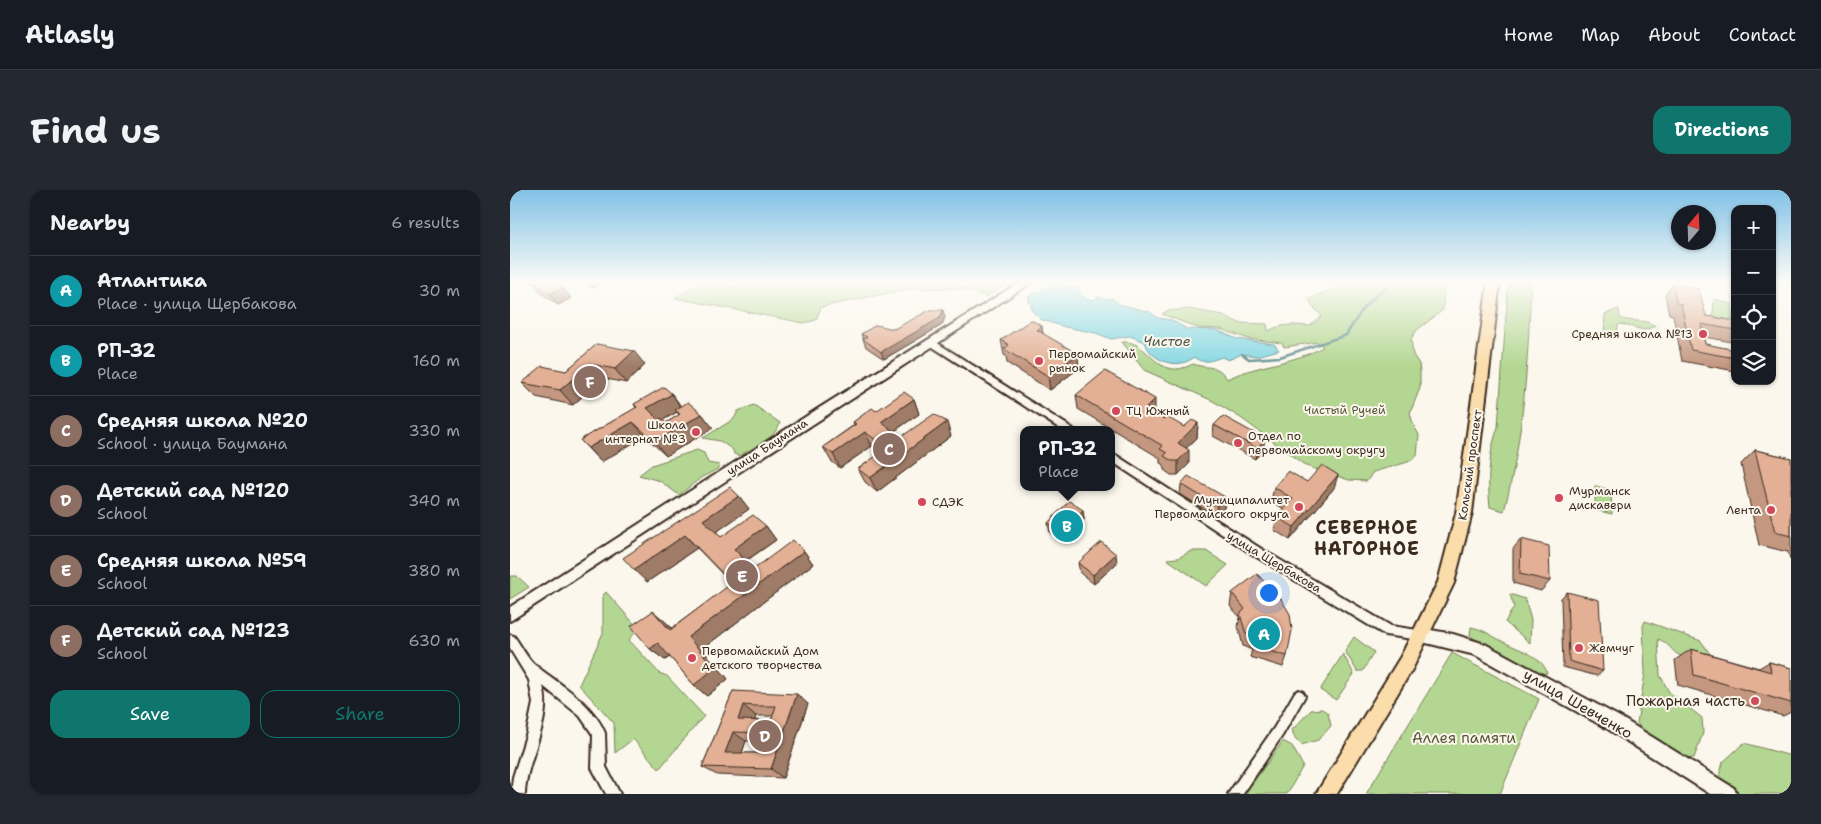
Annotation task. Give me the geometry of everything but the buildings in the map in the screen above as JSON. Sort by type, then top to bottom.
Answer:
[{"type":"main road","name":"Кольский проспект","points":[[1326,794],[1407,662],[1446,583],[1464,516],[1490,310]]},
{"type":"main road","name":"улица Шевченко","points":[[1420,635],[1453,641],[1479,649],[1614,722],[1704,781],[1728,794]]},
{"type":"street","name":"улица Баумана","points":[[510,615],[981,310]]},
{"type":"street","points":[[931,342],[1062,426]]},
{"type":"street","name":"улица Щербакова","points":[[1115,459],[1251,548],[1389,631],[1420,635]]},
{"type":"street","points":[[510,640],[532,668],[584,712],[600,734],[599,768],[613,794]]},
{"type":"street","points":[[518,794],[518,780],[538,712],[539,689],[532,668]]},
{"type":"street","points":[[1235,794],[1278,732],[1299,696]]},
{"type":"green space","points":[[738,310],[820,310],[816,320],[804,323]]},
{"type":"green space","name":"Чистый Ручей","points":[[1195,310],[1223,315],[1239,323],[1267,324],[1268,331],[1284,326],[1310,326],[1322,316],[1316,310],[1443,310],[1417,330],[1411,339],[1413,355],[1419,364],[1420,372],[1420,388],[1410,413],[1419,435],[1417,456],[1408,462],[1373,472],[1367,481],[1349,480],[1306,466],[1241,418],[1213,401],[1144,370],[1122,342],[1132,343],[1140,347],[1161,365],[1170,369],[1180,369],[1193,364],[1216,369],[1227,379],[1251,370],[1312,353],[1323,347],[1318,342],[1284,347],[1282,343],[1249,339],[1220,329],[1198,328],[1162,314],[1167,311]]},
{"type":"green space","points":[[1506,310],[1530,310],[1521,426],[1504,511],[1490,507],[1489,477],[1491,456],[1498,427]]},
{"type":"green space","points":[[1619,310],[1620,318],[1647,322],[1656,326],[1644,330],[1621,324],[1618,325],[1617,337],[1604,335],[1605,314]]},
{"type":"green space","points":[[1713,310],[1731,310],[1731,321],[1713,316]]},
{"type":"green space","points":[[754,405],[780,423],[774,433],[763,442],[739,456],[734,454],[733,450],[720,441],[703,438],[734,419],[738,411]]},
{"type":"green space","points":[[697,450],[704,453],[708,463],[719,465],[718,469],[702,477],[679,495],[660,481],[639,475],[652,465]]},
{"type":"green space","points":[[1595,486],[1611,490],[1612,514],[1595,510]]},
{"type":"green space","points":[[1191,551],[1206,551],[1228,565],[1206,586],[1167,559],[1178,558]]},
{"type":"green space","points":[[510,576],[517,576],[529,587],[510,599]]},
{"type":"green space","points":[[606,592],[638,628],[629,640],[659,673],[667,676],[704,716],[659,769],[633,739],[615,753],[614,723],[579,685],[603,633],[603,595]]},
{"type":"green space","points":[[1510,594],[1525,599],[1531,620],[1530,643],[1505,622],[1514,607]]},
{"type":"green space","points":[[1645,621],[1701,641],[1710,654],[1694,657],[1681,656],[1658,639],[1660,675],[1669,692],[1702,718],[1703,733],[1694,758],[1682,758],[1670,752],[1651,738],[1637,723],[1645,673],[1643,626]]},
{"type":"green space","points":[[1471,627],[1483,631],[1534,657],[1540,661],[1547,673],[1536,674],[1470,636]]},
{"type":"green space","points":[[1354,637],[1374,652],[1363,671],[1357,671],[1345,651]]},
{"type":"green space","name":"Аллея памяти","points":[[1452,653],[1539,699],[1500,794],[1366,794]]},
{"type":"green space","points":[[1343,654],[1354,674],[1336,700],[1320,690]]},
{"type":"green space","points":[[1322,709],[1328,713],[1331,726],[1318,740],[1301,745],[1295,739],[1292,730],[1311,710]]},
{"type":"green space","points":[[1283,741],[1292,746],[1303,766],[1287,794],[1245,794]]},
{"type":"green space","points":[[1744,743],[1791,756],[1791,794],[1737,794],[1718,783],[1723,762]]},
{"type":"water","name":"Чистое","points":[[1032,310],[1143,310],[1150,312],[1158,318],[1171,320],[1187,329],[1217,330],[1237,339],[1274,344],[1279,350],[1257,356],[1242,354],[1228,360],[1222,357],[1200,361],[1194,357],[1181,363],[1166,362],[1153,354],[1145,342],[1130,336],[1111,339],[1096,333],[1042,320]]},
{"type":"waterway","points":[[1242,354],[1249,359],[1280,357],[1346,335],[1362,310]]},
{"type":"place","name":"Средняя школа №13","points":[[1703,334]]},
{"type":"place","name":"Первомайский рынок","points":[[1039,361]]},
{"type":"place","name":"Детский сад №123","points":[[590,382]]},
{"type":"place","name":"ТЦ Южный","points":[[1116,411]]},
{"type":"place","name":"Школа интернат №3","points":[[696,432]]},
{"type":"place","name":"Отдел по первомайскому округу","points":[[1238,443]]},
{"type":"place","name":"Средняя школа №20","points":[[889,449]]},
{"type":"place","name":"Мурманск дискавери","points":[[1559,498]]},
{"type":"place","name":"СДЭК","points":[[922,502]]},
{"type":"place","name":"Муниципалитет Первомайского округа","points":[[1299,507]]},
{"type":"place","name":"Лента","points":[[1771,510]]},
{"type":"place","name":"РП-32","points":[[1067,526]]},
{"type":"place","name":"Средняя школа №59","points":[[742,576]]},
{"type":"place","name":"Атлантика","points":[[1264,634]]},
{"type":"place","name":"Жемчуг","points":[[1579,648]]},
{"type":"place","name":"Первомайский Дом детского творчества","points":[[692,658]]},
{"type":"place","name":"Пожарная часть","points":[[1755,701]]},
{"type":"place","name":"Детский сад №120","points":[[765,736]]},
{"type":"district","name":"СЕВЕРНОЕ НАГОРНОЕ","points":[[1367,538]]}]
